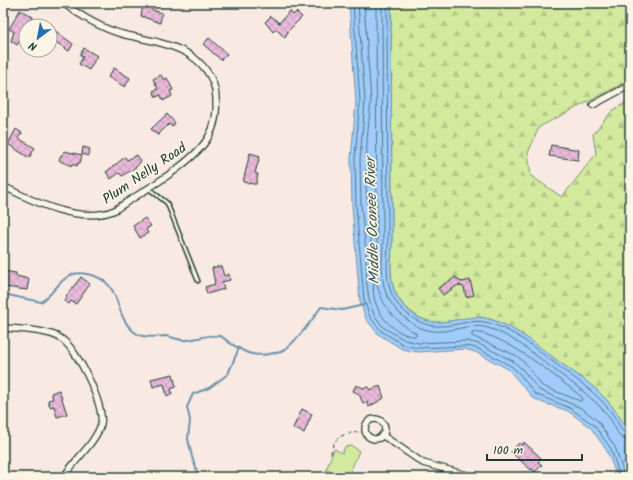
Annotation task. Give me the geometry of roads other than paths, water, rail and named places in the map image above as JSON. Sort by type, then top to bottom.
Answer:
[{"type":"street","name":"Plum Nelly Road","points":[[3,186],[25,197],[73,213],[91,216],[104,215],[115,210],[188,160],[200,148],[210,134],[215,119],[216,88],[209,73],[199,62],[186,53],[144,37],[122,34],[104,28],[83,18],[63,3]]},
{"type":"street","points":[[593,105],[630,86]]},
{"type":"street","points":[[3,328],[50,334],[61,338],[74,352],[92,385],[102,415],[100,425],[91,442],[64,477]]},
{"type":"street","points":[[382,435],[423,463],[474,477]]},
{"type":"lane","points":[[148,188],[167,203],[198,281]]},
{"type":"water","name":"Middle Oconee River","points":[[349,3],[391,3],[391,275],[392,284],[399,299],[413,314],[430,321],[442,322],[477,317],[499,322],[526,337],[585,381],[595,389],[617,412],[627,429],[631,444],[630,477],[617,477],[607,451],[591,428],[568,411],[533,398],[508,369],[475,352],[465,349],[418,352],[402,349],[378,334],[366,319],[360,301],[352,206],[351,158],[356,102]]},
{"type":"waterway","points":[[3,294],[41,302],[66,278],[79,273],[87,274],[99,278],[107,283],[116,298],[126,323],[132,330],[140,335],[148,337],[166,336],[184,340],[208,336],[220,336],[244,351],[257,355],[281,352],[286,349],[303,331],[321,307],[342,310],[364,305]]},
{"type":"waterway","points":[[199,477],[188,439],[190,420],[187,407],[193,394],[209,388],[228,374],[239,348]]}]
